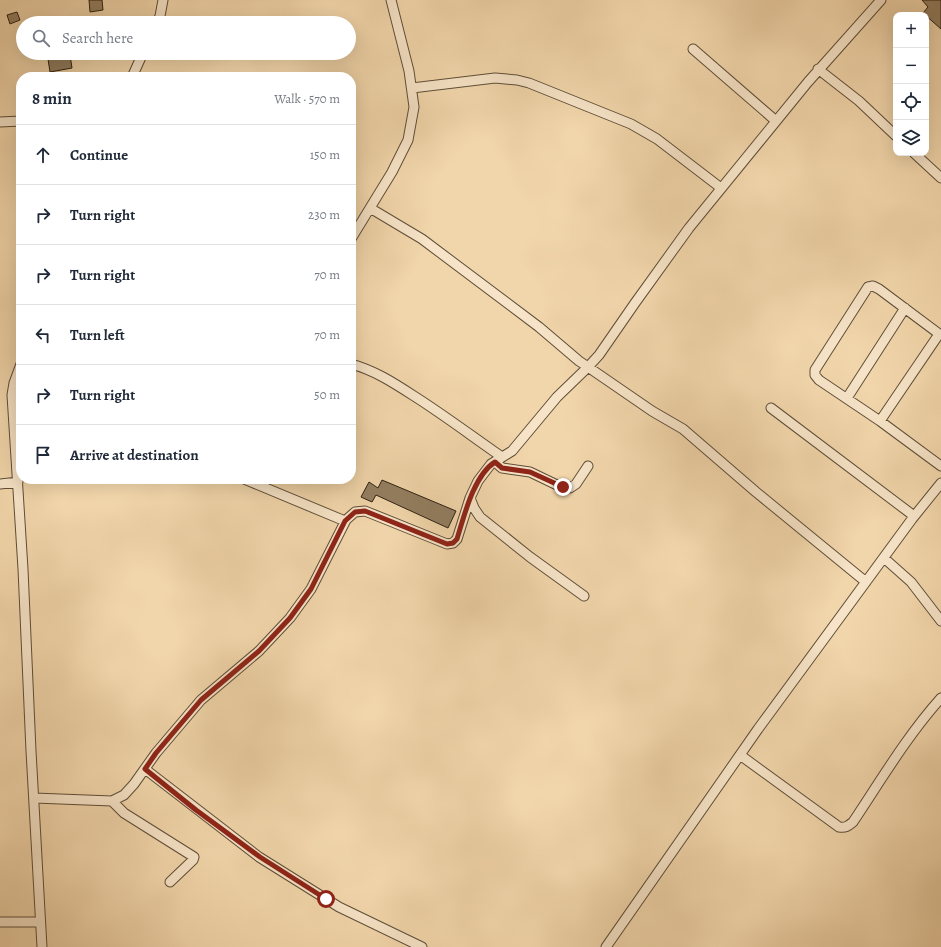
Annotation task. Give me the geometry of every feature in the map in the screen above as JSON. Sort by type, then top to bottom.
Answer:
[{"type":"street","points":[[160,16],[163,0]]},
{"type":"street","points":[[356,231],[392,172],[408,140],[414,106],[409,71],[391,0]]},
{"type":"street","points":[[34,798],[112,801],[124,795],[134,784],[156,753],[201,700],[259,651],[290,618],[311,589],[345,521],[355,512],[365,511],[447,544],[453,543],[457,539],[470,498],[478,481],[491,464],[512,451],[557,396],[599,355],[689,228],[818,70],[881,0]]},
{"type":"street","points":[[693,49],[776,121]]},
{"type":"street","points":[[134,72],[140,60]]},
{"type":"street","points":[[818,70],[859,101],[893,133]]},
{"type":"street","points":[[412,88],[495,78],[517,80],[529,83],[631,124],[657,139],[721,188]]},
{"type":"street","points":[[0,122],[16,121]]},
{"type":"street","points":[[917,156],[941,178]]},
{"type":"street","points":[[370,208],[422,239],[539,327],[588,367],[652,411],[683,429],[756,492],[866,582]]},
{"type":"street","points":[[880,421],[937,337],[938,333],[873,286],[868,287],[815,370],[815,374],[819,380],[880,421],[941,466]]},
{"type":"street","points":[[847,398],[905,308]]},
{"type":"street","points":[[356,365],[387,378],[431,407],[499,460],[502,468],[530,472],[557,485],[570,488],[576,484],[588,466]]},
{"type":"street","points":[[16,378],[12,394],[16,453]]},
{"type":"street","points":[[771,408],[914,516]]},
{"type":"street","points":[[0,484],[16,482]]},
{"type":"street","points":[[606,947],[740,755],[914,516],[941,483]]},
{"type":"street","points":[[18,484],[42,947]]},
{"type":"street","points":[[256,484],[345,521]]},
{"type":"street","points":[[470,498],[480,517],[530,557],[584,596]]},
{"type":"street","points":[[884,558],[911,582],[941,621]]},
{"type":"street","points":[[740,755],[839,826],[844,828],[853,822],[929,711],[941,698]]},
{"type":"street","points":[[145,769],[196,810],[260,857],[339,907],[422,947]]},
{"type":"street","points":[[112,801],[124,813],[194,857],[193,860],[170,882]]},
{"type":"street","points":[[0,922],[40,922]]},
{"type":"building","points":[[89,0],[102,0],[103,10],[90,12]]},
{"type":"building","points":[[922,0],[941,0],[941,29],[929,18],[929,12],[924,12],[928,7]]},
{"type":"building","points":[[17,12],[18,16],[16,16],[16,22],[10,24],[7,15]]},
{"type":"building","points":[[48,60],[71,60],[72,68],[50,72]]},
{"type":"building","points":[[382,480],[456,511],[448,528],[376,495],[372,502],[361,497],[369,482],[378,488]]},
{"type":"route","points":[[326,899],[260,857],[196,810],[145,769],[156,753],[201,700],[259,651],[290,618],[311,589],[321,566],[345,521],[355,512],[365,511],[447,544],[453,543],[457,539],[470,498],[478,481],[491,464],[495,462],[502,468],[530,472],[563,487]]}]
